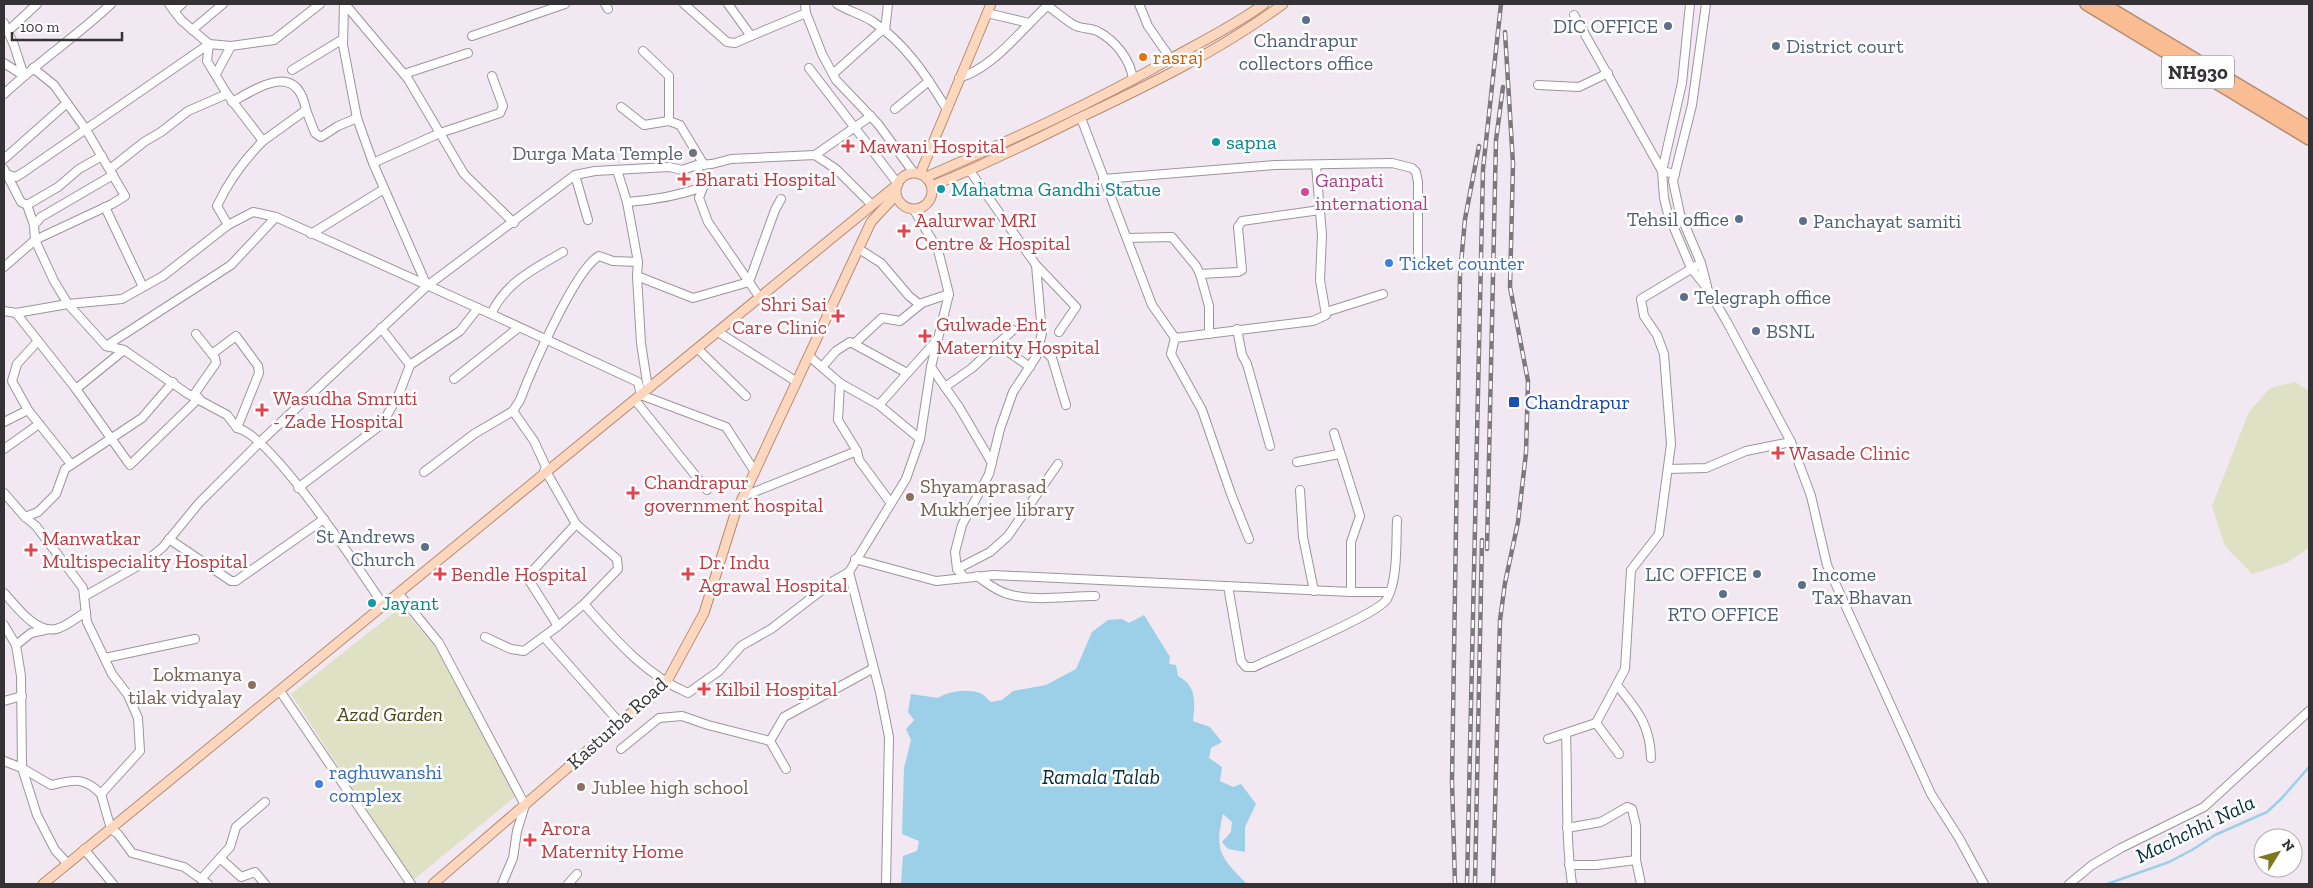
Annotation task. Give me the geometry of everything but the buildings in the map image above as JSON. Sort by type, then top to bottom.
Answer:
[{"type":"highway","name":"NH930","points":[[2086,4],[2309,139]]},
{"type":"highway","name":"NH930","points":[[2103,4],[2309,126]]},
{"type":"main road","points":[[920,175],[990,4]]},
{"type":"main road","points":[[920,175],[932,186],[932,192],[929,202],[925,206],[914,210],[903,206],[896,195],[898,184],[902,177],[920,175],[983,152],[1134,80],[1264,4]]},
{"type":"main road","points":[[932,186],[970,171],[1175,72],[1250,28],[1283,4]]},
{"type":"main road","points":[[43,884],[898,184]]},
{"type":"main road","name":"Kasturba Road","points":[[433,884],[666,683],[704,613],[735,514],[808,356],[872,222],[896,195]]},
{"type":"street","points":[[8,30],[37,4]]},
{"type":"street","points":[[4,94],[33,68],[84,30],[111,4]]},
{"type":"street","points":[[168,4],[192,30],[209,44],[231,46],[274,40],[320,4]]},
{"type":"street","points":[[174,11],[182,4]]},
{"type":"street","points":[[192,30],[223,4]]},
{"type":"street","points":[[345,4],[343,45],[357,118],[373,164],[427,286]]},
{"type":"street","points":[[345,4],[404,74],[464,174],[514,223]]},
{"type":"street","points":[[472,36],[565,4]]},
{"type":"street","points":[[684,4],[727,42],[735,43],[806,13]]},
{"type":"street","points":[[728,4],[751,36]]},
{"type":"street","points":[[805,4],[806,13],[822,54],[833,74],[920,175]]},
{"type":"street","points":[[837,4],[870,20],[911,55],[930,81],[946,108]]},
{"type":"street","points":[[833,74],[884,30],[888,4]]},
{"type":"street","points":[[1139,4],[1148,26],[1171,59]]},
{"type":"street","points":[[1690,4],[1682,82],[1662,171],[1664,198],[1668,214],[1691,268],[1707,288],[1770,400],[1791,442],[1811,496],[1827,565],[1931,794],[1959,838],[1984,884]]},
{"type":"street","points":[[1706,4],[1692,105],[1674,174],[1674,192],[1680,214],[1701,263],[1707,288]]},
{"type":"street","points":[[959,78],[974,73],[988,65],[1046,5],[1074,26],[1096,31],[1112,42],[1122,53],[1134,80]]},
{"type":"street","points":[[987,13],[1029,23]]},
{"type":"street","points":[[1574,15],[1662,171],[1674,174]]},
{"type":"street","points":[[4,23],[24,76]]},
{"type":"street","points":[[292,70],[343,39]]},
{"type":"street","points":[[209,44],[207,61],[232,102],[263,141]]},
{"type":"street","points":[[5,173],[16,177],[209,44]]},
{"type":"street","points":[[216,74],[231,46]]},
{"type":"street","points":[[643,51],[669,76],[671,83],[670,121]]},
{"type":"street","points":[[404,74],[468,53]]},
{"type":"street","points":[[4,63],[24,76]]},
{"type":"street","points":[[4,267],[35,240],[125,196],[85,128],[54,86],[33,68]]},
{"type":"street","points":[[809,68],[898,184]]},
{"type":"street","points":[[1538,85],[1579,87],[1608,73]]},
{"type":"street","points":[[373,164],[440,133],[502,111],[503,106],[492,76]]},
{"type":"street","points":[[232,102],[270,81],[286,81],[300,92],[315,133],[321,137],[338,126],[357,118]]},
{"type":"street","points":[[895,109],[930,81]]},
{"type":"street","points":[[34,225],[41,217],[111,172],[144,142],[161,132],[181,116],[227,94]]},
{"type":"street","points":[[4,159],[67,103]]},
{"type":"street","points":[[621,107],[644,124],[670,121],[680,125],[700,165],[703,187],[699,198],[708,222],[760,298]]},
{"type":"street","points":[[228,225],[217,206],[228,183],[242,162],[263,141],[306,110]]},
{"type":"street","points":[[85,596],[145,562],[260,442],[427,286],[514,223],[575,175],[595,171],[669,167],[682,170],[731,158],[815,155],[853,126],[870,116]]},
{"type":"street","points":[[1081,118],[1152,305],[1175,338],[1171,354],[1202,410],[1230,494],[1249,539]]},
{"type":"street","points":[[815,155],[836,169],[872,204]]},
{"type":"street","points":[[27,205],[58,187],[79,169],[102,156]]},
{"type":"street","points":[[1103,180],[1275,165],[1392,163],[1412,168],[1416,172],[1418,182],[1418,258]]},
{"type":"street","points":[[1316,165],[1322,235],[1320,280],[1326,312]]},
{"type":"street","points":[[617,170],[627,202],[638,262],[637,276],[641,343],[648,389]]},
{"type":"street","points":[[970,171],[1036,265],[1076,307],[1059,332]]},
{"type":"street","points":[[5,173],[21,202],[27,205],[34,225],[35,240],[54,281],[68,304],[106,346],[124,350],[227,416],[237,428],[245,430],[260,442],[324,519],[384,606]]},
{"type":"street","points":[[575,175],[588,220]]},
{"type":"street","points":[[627,202],[658,199],[703,187]]},
{"type":"street","points":[[311,234],[384,189]]},
{"type":"street","points":[[749,282],[775,210],[781,199]]},
{"type":"street","points":[[105,207],[143,287]]},
{"type":"street","points":[[584,604],[622,646],[666,683],[688,693],[719,671],[741,646],[772,629],[835,580],[849,572],[855,559],[906,479],[920,439],[931,367],[949,294],[938,250],[914,210]]},
{"type":"street","points":[[1200,274],[1238,272],[1242,270],[1238,227],[1242,221],[1320,210]]},
{"type":"street","points":[[4,311],[16,313],[68,304],[122,299],[163,276],[228,225],[253,212],[276,217],[638,382],[638,398],[707,490]]},
{"type":"street","points":[[106,346],[231,265],[276,217]]},
{"type":"street","points":[[1126,238],[1172,237],[1196,266],[1200,274],[1209,306],[1209,334]]},
{"type":"street","points":[[859,249],[881,263],[909,296],[921,304]]},
{"type":"street","points":[[491,314],[497,301],[512,284],[563,252]]},
{"type":"street","points":[[424,472],[474,434],[513,411],[574,286],[591,262],[602,256],[613,261],[638,262]]},
{"type":"street","points":[[1548,739],[1596,722],[1626,665],[1631,570],[1659,534],[1671,444],[1664,354],[1657,334],[1644,316],[1641,299],[1701,263]]},
{"type":"street","points":[[964,577],[957,569],[955,552],[962,525],[989,474],[1000,429],[1013,392],[1036,358],[1042,333],[1036,265]]},
{"type":"street","points":[[637,276],[693,298],[749,282]]},
{"type":"street","points":[[854,344],[878,320],[885,317],[900,321],[921,304],[949,294]]},
{"type":"street","points":[[1175,338],[1313,321],[1326,315],[1326,312],[1383,294]]},
{"type":"street","points":[[298,488],[382,424],[400,394],[410,365],[460,330],[478,308]]},
{"type":"street","points":[[16,313],[76,390],[130,465],[196,397],[214,367],[216,360],[196,334]]},
{"type":"street","points":[[381,328],[410,365]]},
{"type":"street","points":[[454,379],[518,328]]},
{"type":"street","points":[[1237,329],[1242,355],[1247,364],[1270,446]]},
{"type":"street","points":[[945,387],[972,368],[1013,330]]},
{"type":"street","points":[[718,332],[797,382]]},
{"type":"street","points":[[212,354],[236,336],[258,366],[259,373],[237,428]]},
{"type":"street","points":[[879,405],[938,340]]},
{"type":"street","points":[[38,341],[17,364],[12,381],[28,410],[72,464]]},
{"type":"street","points":[[822,367],[840,347],[850,342],[907,373]]},
{"type":"street","points":[[997,344],[1030,367]]},
{"type":"street","points":[[1039,345],[1052,358],[1066,405]]},
{"type":"street","points":[[698,349],[746,396]]},
{"type":"street","points":[[76,390],[124,350]]},
{"type":"street","points":[[808,356],[840,383],[879,405],[920,439]]},
{"type":"street","points":[[931,367],[992,463]]},
{"type":"street","points":[[25,517],[38,512],[56,494],[65,469],[112,440],[147,414],[174,382]]},
{"type":"street","points":[[840,383],[838,420],[857,451],[859,460],[890,502]]},
{"type":"street","points":[[638,398],[726,427],[755,472]]},
{"type":"street","points":[[4,422],[28,410]]},
{"type":"street","points":[[485,637],[520,652],[527,650],[584,604],[618,569],[619,564],[617,559],[576,524],[544,474],[546,467],[534,441],[513,411]]},
{"type":"street","points":[[4,449],[39,424]]},
{"type":"street","points":[[1334,433],[1339,454],[1360,516],[1351,542],[1351,592]]},
{"type":"street","points":[[1668,469],[1706,468],[1746,451],[1791,442]]},
{"type":"street","points":[[744,496],[857,451]]},
{"type":"street","points":[[1298,462],[1339,454]]},
{"type":"street","points":[[957,569],[990,552],[1008,536],[1058,464]]},
{"type":"street","points":[[1300,490],[1303,537],[1314,591]]},
{"type":"street","points":[[4,492],[66,562],[83,588],[88,622],[112,674],[128,695],[138,718],[140,751],[101,794]]},
{"type":"street","points":[[169,539],[236,582],[324,519]]},
{"type":"street","points":[[1228,586],[1241,661],[1246,667],[1251,668],[1383,605],[1393,581],[1397,520]]},
{"type":"street","points":[[558,626],[527,577],[576,524]]},
{"type":"street","points":[[855,559],[936,581],[977,576],[1004,576],[1314,591],[1390,592]]},
{"type":"street","points":[[849,572],[872,669],[880,692],[889,737],[886,884]]},
{"type":"street","points":[[977,576],[992,588],[1008,594],[1028,597],[1094,596]]},
{"type":"street","points":[[4,593],[37,627],[46,630]]},
{"type":"street","points":[[399,594],[439,643],[525,806],[517,831],[513,858],[502,884]]},
{"type":"street","points":[[16,645],[31,633],[58,629],[86,612]]},
{"type":"street","points":[[4,625],[16,645],[22,696],[22,768],[37,815],[55,850],[68,864]]},
{"type":"street","points":[[544,637],[620,723]]},
{"type":"street","points":[[105,658],[195,639]]},
{"type":"street","points":[[770,741],[784,717],[872,669]]},
{"type":"street","points":[[1617,685],[1638,712],[1646,726],[1650,740],[1651,758]]},
{"type":"street","points":[[280,691],[411,884]]},
{"type":"street","points":[[4,700],[22,696]]},
{"type":"street","points":[[2069,884],[2092,865],[2121,848],[2204,807],[2309,711]]},
{"type":"street","points":[[621,749],[658,718],[682,716],[708,725],[770,741],[786,769]]},
{"type":"street","points":[[1596,722],[1620,754]]},
{"type":"street","points":[[1566,734],[1567,828],[1572,884]]},
{"type":"street","points":[[4,761],[22,768],[51,785],[76,780],[90,784],[101,794],[111,829],[118,834],[132,853],[184,867],[205,882],[220,858],[231,845],[236,827],[265,802]]},
{"type":"street","points":[[1567,828],[1601,822],[1630,807],[1634,811],[1636,860],[1641,884]]},
{"type":"street","points":[[84,850],[113,884]]},
{"type":"street","points":[[220,858],[241,878],[255,872],[265,884]]},
{"type":"street","points":[[1569,865],[1596,865],[1636,860]]},
{"type":"street","points":[[568,884],[577,874]]},
{"type":"green space","points":[[2295,382],[2309,391],[2309,548],[2286,563],[2252,574],[2225,546],[2212,506],[2249,412],[2270,388]]},
{"type":"green space","name":"Azad Garden","points":[[401,607],[439,651],[515,797],[413,880],[291,694]]},
{"type":"water","name":"Ramala Talab","points":[[1144,615],[1170,657],[1169,664],[1176,665],[1178,676],[1192,690],[1194,701],[1193,721],[1210,727],[1222,742],[1211,748],[1209,758],[1222,767],[1220,781],[1233,787],[1241,784],[1256,804],[1245,827],[1245,852],[1228,849],[1222,842],[1231,832],[1232,822],[1223,814],[1220,827],[1219,837],[1222,853],[1231,867],[1247,884],[901,884],[903,856],[917,851],[919,841],[902,834],[904,768],[911,740],[906,729],[914,720],[908,712],[911,694],[938,698],[953,692],[971,691],[982,694],[991,702],[1002,700],[1013,691],[1046,685],[1076,669],[1092,632],[1108,620],[1122,619],[1129,623]]},
{"type":"waterway","name":"Machchhi Nala","points":[[2107,884],[2169,862],[2215,835],[2267,812],[2309,767]]},
{"type":"railway","points":[[1467,884],[1483,169],[1501,4]]},
{"type":"railway","points":[[1493,884],[1500,620],[1505,583],[1518,522],[1526,453],[1528,381],[1510,287],[1513,164],[1505,32]]},
{"type":"railway","points":[[1487,549],[1496,140],[1503,87]]},
{"type":"railway","points":[[1455,884],[1452,781],[1460,275],[1465,219],[1479,146]]},
{"type":"railway","points":[[1475,884],[1482,540]]},
{"type":"place","name":"Chandrapur collectors office","points":[[1306,20]]},
{"type":"place","name":"DIC OFFICE","points":[[1668,26]]},
{"type":"place","name":"District court","points":[[1776,46]]},
{"type":"place","name":"rasraj","points":[[1143,57]]},
{"type":"place","name":"sapna","points":[[1216,142]]},
{"type":"place","name":"Mawani Hospital","points":[[848,146]]},
{"type":"place","name":"Durga Mata Temple","points":[[693,153]]},
{"type":"place","name":"Bharati Hospital","points":[[684,179]]},
{"type":"place","name":"Mahatma Gandhi Statue","points":[[941,189]]},
{"type":"place","name":"Ganpati international","points":[[1305,192]]},
{"type":"place","name":"Tehsil office","points":[[1739,219]]},
{"type":"place","name":"Panchayat samiti","points":[[1803,221]]},
{"type":"place","name":"Aalurwar MRI Centre & Hospital","points":[[904,231]]},
{"type":"place","name":"Ticket counter","points":[[1389,263]]},
{"type":"place","name":"Telegraph office","points":[[1684,297]]},
{"type":"place","name":"Shri Sai Care Clinic","points":[[838,316]]},
{"type":"place","name":"BSNL","points":[[1756,331]]},
{"type":"place","name":"Gulwade Ent Maternity Hospital","points":[[925,336]]},
{"type":"place","name":"Chandrapur","points":[[1514,402]]},
{"type":"place","name":"Wasudha Smruti - Zade Hospital","points":[[262,410]]},
{"type":"place","name":"Wasade Clinic","points":[[1778,453]]},
{"type":"place","name":"Chandrapur government hospital","points":[[633,493]]},
{"type":"place","name":"Shyamaprasad Mukherjee library","points":[[910,497]]},
{"type":"place","name":"St Andrews Church","points":[[425,547]]},
{"type":"place","name":"Manwatkar Multispeciality Hospital","points":[[31,550]]},
{"type":"place","name":"Bendle Hospital","points":[[440,574]]},
{"type":"place","name":"Dr. Indu Agrawal Hospital","points":[[688,574]]},
{"type":"place","name":"LIC OFFICE","points":[[1757,574]]},
{"type":"place","name":"Income Tax Bhavan","points":[[1802,585]]},
{"type":"place","name":"RTO OFFICE","points":[[1723,594]]},
{"type":"place","name":"Jayant","points":[[372,603]]},
{"type":"place","name":"Lokmanya tilak vidyalay","points":[[252,685]]},
{"type":"place","name":"Kilbil Hospital","points":[[704,689]]},
{"type":"place","name":"raghuwanshi complex","points":[[319,784]]},
{"type":"place","name":"Jublee high school","points":[[581,787]]},
{"type":"place","name":"Arora Maternity Home","points":[[530,840]]}]
